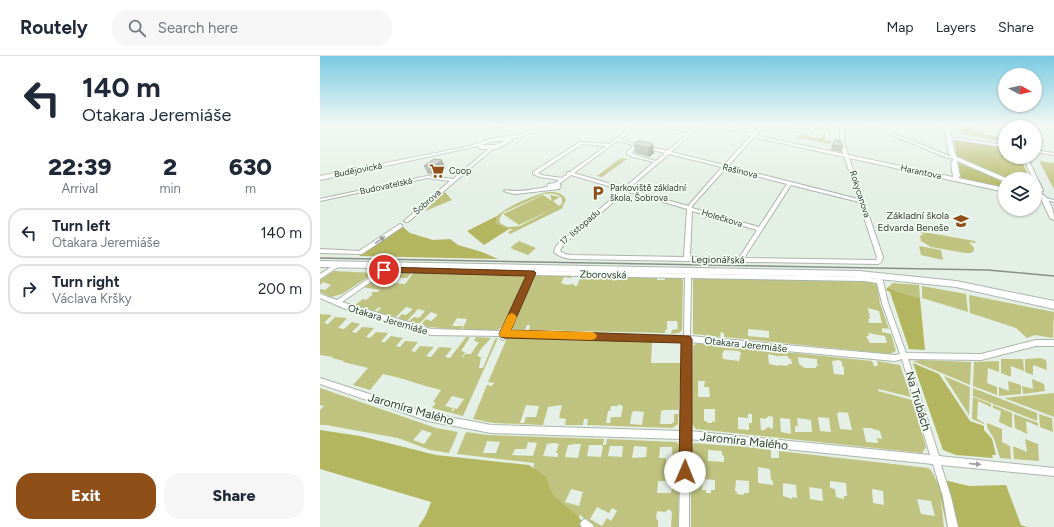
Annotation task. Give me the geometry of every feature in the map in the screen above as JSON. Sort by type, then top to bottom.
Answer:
[{"type":"main road","points":[[950,148],[955,158],[998,177]]},
{"type":"main road","points":[[1042,196],[1054,218]]},
{"type":"main road","points":[[320,264],[851,274],[879,278],[956,284],[1054,305]]},
{"type":"main road","points":[[1013,296],[1054,302]]},
{"type":"street","name":"Budějovická","points":[[320,178],[467,148]]},
{"type":"street","name":"Šobrova","points":[[320,251],[360,253],[400,226],[398,225],[399,223],[406,221],[485,153],[487,148]]},
{"type":"street","points":[[562,179],[537,175],[535,173],[573,148]]},
{"type":"street","points":[[506,191],[510,193],[557,188],[559,185],[556,184],[604,148]]},
{"type":"street","points":[[633,148],[628,152],[634,156],[657,162]]},
{"type":"street","name":"Rašínova","points":[[648,148],[862,201]]},
{"type":"street","name":"17. listopadu","points":[[557,252],[558,247],[673,148]]},
{"type":"street","points":[[687,259],[689,207],[742,148]]},
{"type":"street","name":"Harantova","points":[[810,148],[998,188]]},
{"type":"street","name":"Rokycanova","points":[[844,148],[880,261]]},
{"type":"street","points":[[926,148],[955,158],[954,162],[957,176],[955,179]]},
{"type":"street","points":[[1042,152],[1054,154]]},
{"type":"street","name":"Holečkova","points":[[569,173],[760,229]]},
{"type":"street","name":"Budovatelská","points":[[320,200],[426,177],[453,180]]},
{"type":"street","points":[[740,260],[789,184]]},
{"type":"street","points":[[1044,198],[1054,201]]},
{"type":"street","name":"Legionářská","points":[[557,252],[564,256],[571,257],[880,261]]},
{"type":"street","points":[[320,277],[339,264]]},
{"type":"street","name":"Zborovská","points":[[337,303],[384,270],[864,279],[879,278]]},
{"type":"street","points":[[504,336],[531,273]]},
{"type":"street","points":[[684,527],[688,276]]},
{"type":"street","name":"Na Trubách","points":[[879,278],[885,303],[904,356],[947,497],[952,527]]},
{"type":"street","name":"Otakara Jeremiáše","points":[[320,296],[337,303],[431,332],[504,336],[687,339],[895,358],[904,356],[981,357],[1036,343],[1054,343]]},
{"type":"street","name":"Jaromíra Malého","points":[[320,381],[428,417],[491,429],[686,435],[1054,472]]},
{"type":"green space","points":[[955,148],[998,148],[998,164],[1023,164],[1027,172],[998,172],[998,174],[957,158]]},
{"type":"green space","points":[[621,158],[627,159],[602,177],[597,176]]},
{"type":"green space","points":[[1042,161],[1054,163],[1054,189],[1041,164],[1042,164]]},
{"type":"green space","points":[[958,163],[998,178],[998,187],[968,181],[961,178]]},
{"type":"green space","points":[[445,192],[452,200],[425,211],[425,210]]},
{"type":"green space","points":[[555,192],[563,196],[566,200],[562,207],[563,208],[510,234],[508,232],[513,229],[505,229],[496,224],[497,216],[501,212],[544,193]],"holes":[[[544,194],[554,194],[560,196],[562,198],[562,204],[520,226],[507,227],[499,222],[504,212]]]},
{"type":"green space","points":[[543,195],[552,201],[550,195],[560,197],[553,201],[559,206],[519,225],[503,214]]},
{"type":"green space","points":[[497,216],[496,224],[509,229],[484,245],[467,231]]},
{"type":"green space","points":[[403,227],[410,233],[433,240],[450,239],[458,245],[482,252],[498,259],[359,256]]},
{"type":"green space","points":[[918,231],[975,241],[976,243],[969,242],[974,248],[974,251],[971,253],[965,253],[931,247],[921,241],[920,236],[924,234]]},
{"type":"green space","points":[[519,241],[536,248],[528,255],[510,248]]},
{"type":"green space","points":[[919,246],[941,250],[943,260],[921,255]]},
{"type":"green space","points":[[334,271],[374,273],[342,294],[331,297],[320,292],[320,289],[325,290],[331,285],[323,282],[320,285],[320,280]]},
{"type":"green space","points":[[384,272],[412,272],[407,278],[399,278],[395,283],[405,284],[414,272],[525,275],[526,277],[501,328],[497,330],[462,330],[467,319],[457,318],[452,326],[463,326],[461,330],[421,325],[426,319],[431,321],[438,315],[431,312],[419,324],[409,321],[414,317],[419,318],[425,311],[418,309],[407,321],[398,318],[402,314],[406,315],[413,309],[406,307],[396,317],[377,312],[381,308],[379,307],[374,311],[355,305],[363,299],[366,300],[373,294],[371,293],[372,292],[378,292],[380,290],[362,287]]},
{"type":"green space","points":[[536,275],[572,275],[571,278],[564,277],[561,283],[566,285],[574,284],[574,286],[577,286],[581,275],[605,276],[604,279],[607,279],[608,276],[657,277],[657,280],[665,280],[665,277],[679,277],[683,280],[682,330],[679,333],[671,334],[672,330],[678,329],[677,321],[667,321],[667,330],[665,330],[665,333],[529,330],[530,325],[527,325],[525,330],[513,329],[512,327]]},
{"type":"green space","points":[[697,277],[863,280],[877,284],[880,303],[889,329],[882,328],[882,332],[891,334],[896,351],[890,354],[724,337],[724,333],[721,332],[720,337],[694,334],[693,280]],"holes":[[[868,308],[879,311],[882,323],[869,323],[868,319],[870,319]],[[748,329],[769,331],[769,338],[748,336]],[[868,333],[885,336],[887,343],[870,343],[866,336],[869,336]]]},
{"type":"green space","points":[[893,283],[919,285],[920,298],[895,291],[888,287]]},
{"type":"green space","points":[[922,286],[966,294],[968,312],[922,298]]},
{"type":"green space","points":[[888,287],[895,291],[920,298],[925,350],[909,349],[890,292],[886,290]]},
{"type":"green space","points":[[969,295],[1054,312],[1053,338],[1035,335],[1027,338],[1016,328],[970,313]]},
{"type":"green space","points":[[320,314],[332,315],[324,323],[328,324],[335,317],[347,318],[338,328],[344,329],[352,322],[360,324],[352,332],[356,333],[362,327],[374,328],[366,337],[370,338],[376,332],[388,333],[381,342],[385,342],[391,336],[403,338],[396,346],[400,347],[405,341],[418,342],[411,351],[415,352],[420,346],[434,347],[426,356],[431,357],[439,347],[452,348],[445,357],[450,358],[466,337],[470,337],[461,351],[465,352],[463,357],[465,354],[471,354],[479,342],[474,341],[476,337],[491,338],[477,356],[481,357],[479,368],[483,368],[495,339],[498,338],[463,416],[432,408],[436,403],[433,402],[441,390],[383,374],[370,390],[353,385],[368,368],[343,362],[344,361],[332,358],[333,357],[320,355]],"holes":[[[452,396],[464,399],[457,409],[455,408],[453,411],[451,411],[453,408],[445,406]]]},
{"type":"green space","points":[[507,338],[652,342],[651,363],[681,363],[679,410],[661,411],[660,424],[671,424],[674,422],[674,414],[678,414],[678,424],[672,428],[587,425],[588,419],[584,419],[583,425],[565,425],[566,419],[559,418],[562,405],[548,407],[543,425],[493,423],[473,419],[487,385],[492,386],[494,383],[488,382]],"holes":[[[618,404],[623,406],[621,417],[611,417],[610,423],[606,423],[608,411],[610,411],[611,406],[618,406]],[[526,405],[539,406],[536,417],[526,417],[524,423],[520,423]],[[632,412],[644,412],[642,425],[630,424]]]},
{"type":"green space","points":[[697,343],[872,361],[874,366],[878,366],[877,361],[900,365],[911,397],[878,389],[878,391],[912,400],[926,447],[922,453],[696,429],[692,424],[693,346]],"holes":[[[724,350],[739,351],[741,353],[739,361],[723,359],[722,353]],[[768,354],[788,356],[788,358],[791,359],[792,364],[788,364],[788,366],[769,364]],[[798,357],[817,359],[817,364],[819,366],[816,366],[816,368],[805,368],[799,364]],[[839,360],[842,362],[842,366],[844,367],[844,375],[834,374],[832,361]],[[698,381],[705,381],[704,387],[709,387],[710,397],[698,397]],[[704,409],[715,409],[715,422],[712,421],[712,423],[707,423],[707,421],[704,421]],[[839,412],[848,413],[852,430],[840,429],[837,414]],[[748,414],[752,414],[752,423],[749,423],[749,430],[738,429],[738,417],[748,418]],[[769,416],[773,417],[773,429],[768,427],[761,430],[760,418],[765,419]],[[818,417],[829,418],[831,432],[820,431]],[[780,418],[790,419],[791,434],[781,432]],[[797,418],[811,420],[812,432],[795,432],[795,426],[798,426]],[[863,428],[870,428],[880,431],[882,439],[877,438],[878,443],[866,442]]]},
{"type":"green space","points":[[1041,358],[1046,360],[1047,370],[1033,365],[1033,375],[1025,372],[1025,359]]},
{"type":"green space","points":[[1001,359],[1023,359],[1024,371],[1011,366],[1011,377],[1001,373]]},
{"type":"green space","points":[[913,361],[971,362],[970,385]]},
{"type":"green space","points":[[999,361],[999,372],[988,368],[987,383],[997,387],[997,395],[973,386],[974,362]]},
{"type":"green space","points":[[913,363],[939,374],[970,421],[984,426],[984,430],[992,439],[996,455],[992,455],[993,458],[956,455],[943,450]]},
{"type":"green space","points":[[944,376],[970,387],[969,415]]},
{"type":"green space","points":[[1032,379],[1044,384],[1045,391],[1023,394],[1022,386],[1033,389]]},
{"type":"green space","points":[[1008,381],[1021,385],[1021,394],[999,396],[999,387],[1009,391]]},
{"type":"green space","points":[[320,388],[436,428],[458,432],[449,453],[430,450],[398,438],[320,425],[320,410],[324,406],[320,405]],"holes":[[[422,430],[432,433],[424,444],[413,440]]]},
{"type":"green space","points":[[973,388],[1037,413],[1037,421],[973,396]]},
{"type":"green space","points":[[1054,393],[1054,417],[1004,398]]},
{"type":"green space","points":[[973,397],[991,404],[991,407],[978,401],[977,419],[984,424],[972,419]]},
{"type":"green space","points":[[993,405],[1012,413],[1012,428],[999,422],[1001,411],[993,408]]},
{"type":"green space","points":[[1014,414],[1038,423],[1038,426],[1026,421],[1027,434],[1015,428]]},
{"type":"green space","points":[[1039,414],[1054,419],[1052,419],[1053,432],[1040,427]]},
{"type":"green space","points":[[987,423],[1002,429],[1002,442],[1010,446],[1011,459],[1000,458],[994,439],[987,427]]},
{"type":"green space","points":[[320,430],[360,436],[436,455],[529,465],[546,477],[553,495],[579,517],[585,527],[418,527],[426,515],[431,502],[320,469]]},
{"type":"green space","points":[[466,432],[488,435],[604,439],[603,445],[606,445],[607,439],[677,442],[680,447],[678,527],[671,527],[672,512],[669,509],[665,512],[657,511],[656,519],[658,520],[658,527],[594,527],[580,515],[577,520],[532,478],[534,463],[457,454]],"holes":[[[487,441],[500,442],[496,453],[483,453]],[[528,442],[537,443],[533,456],[512,455],[515,449],[526,449]],[[547,444],[559,444],[556,453],[558,453],[558,457],[543,456]],[[581,444],[578,458],[565,457],[568,445]],[[589,445],[603,446],[601,457],[587,456]],[[610,446],[623,446],[622,457],[608,456]],[[634,446],[647,447],[646,457],[632,458]],[[660,447],[672,447],[673,462],[666,462],[666,458],[659,458]],[[658,481],[669,481],[669,487],[672,487],[671,493],[657,493]],[[571,489],[583,492],[579,506],[565,502]],[[597,507],[609,513],[612,508],[617,511],[611,521],[607,518],[602,526],[590,519]]]},
{"type":"green space","points":[[1025,439],[1038,444],[1039,461],[1014,459],[1013,446],[1027,452]]},
{"type":"green space","points":[[694,443],[731,445],[771,450],[771,458],[779,458],[779,451],[928,468],[932,472],[938,486],[944,527],[691,527],[691,448]],"holes":[[[708,450],[722,451],[724,462],[708,461]],[[758,467],[770,469],[773,485],[758,483]],[[703,479],[715,480],[715,490],[711,490],[711,493],[706,493],[706,490],[702,490]],[[736,480],[749,481],[749,493],[744,493],[744,495],[737,494],[735,491]],[[830,481],[846,483],[847,496],[844,496],[844,499],[836,497],[835,489],[830,488]],[[783,483],[796,485],[797,498],[792,497],[792,499],[783,496]],[[809,487],[822,489],[823,501],[810,499]],[[872,489],[883,491],[884,505],[873,503]],[[917,499],[931,501],[935,516],[921,514]]]},
{"type":"green space","points":[[936,478],[969,486],[1006,485],[1021,525],[1027,527],[947,527]]},
{"type":"building","points":[[434,159],[442,160],[433,167],[424,166]]},
{"type":"railway","points":[[320,258],[988,270],[1054,276]]},
{"type":"slow traffic","points":[[512,317],[504,334],[592,336]]},
{"type":"place","name":"Coop","points":[[437,171]]},
{"type":"place","name":"Parkoviště základní škola, Šobrova","points":[[598,193]]},
{"type":"place","name":"Základní škola Edvarda Beneše","points":[[961,221]]},
{"type":"route","points":[[384,270],[531,273],[504,334],[687,339],[685,472]]}]
